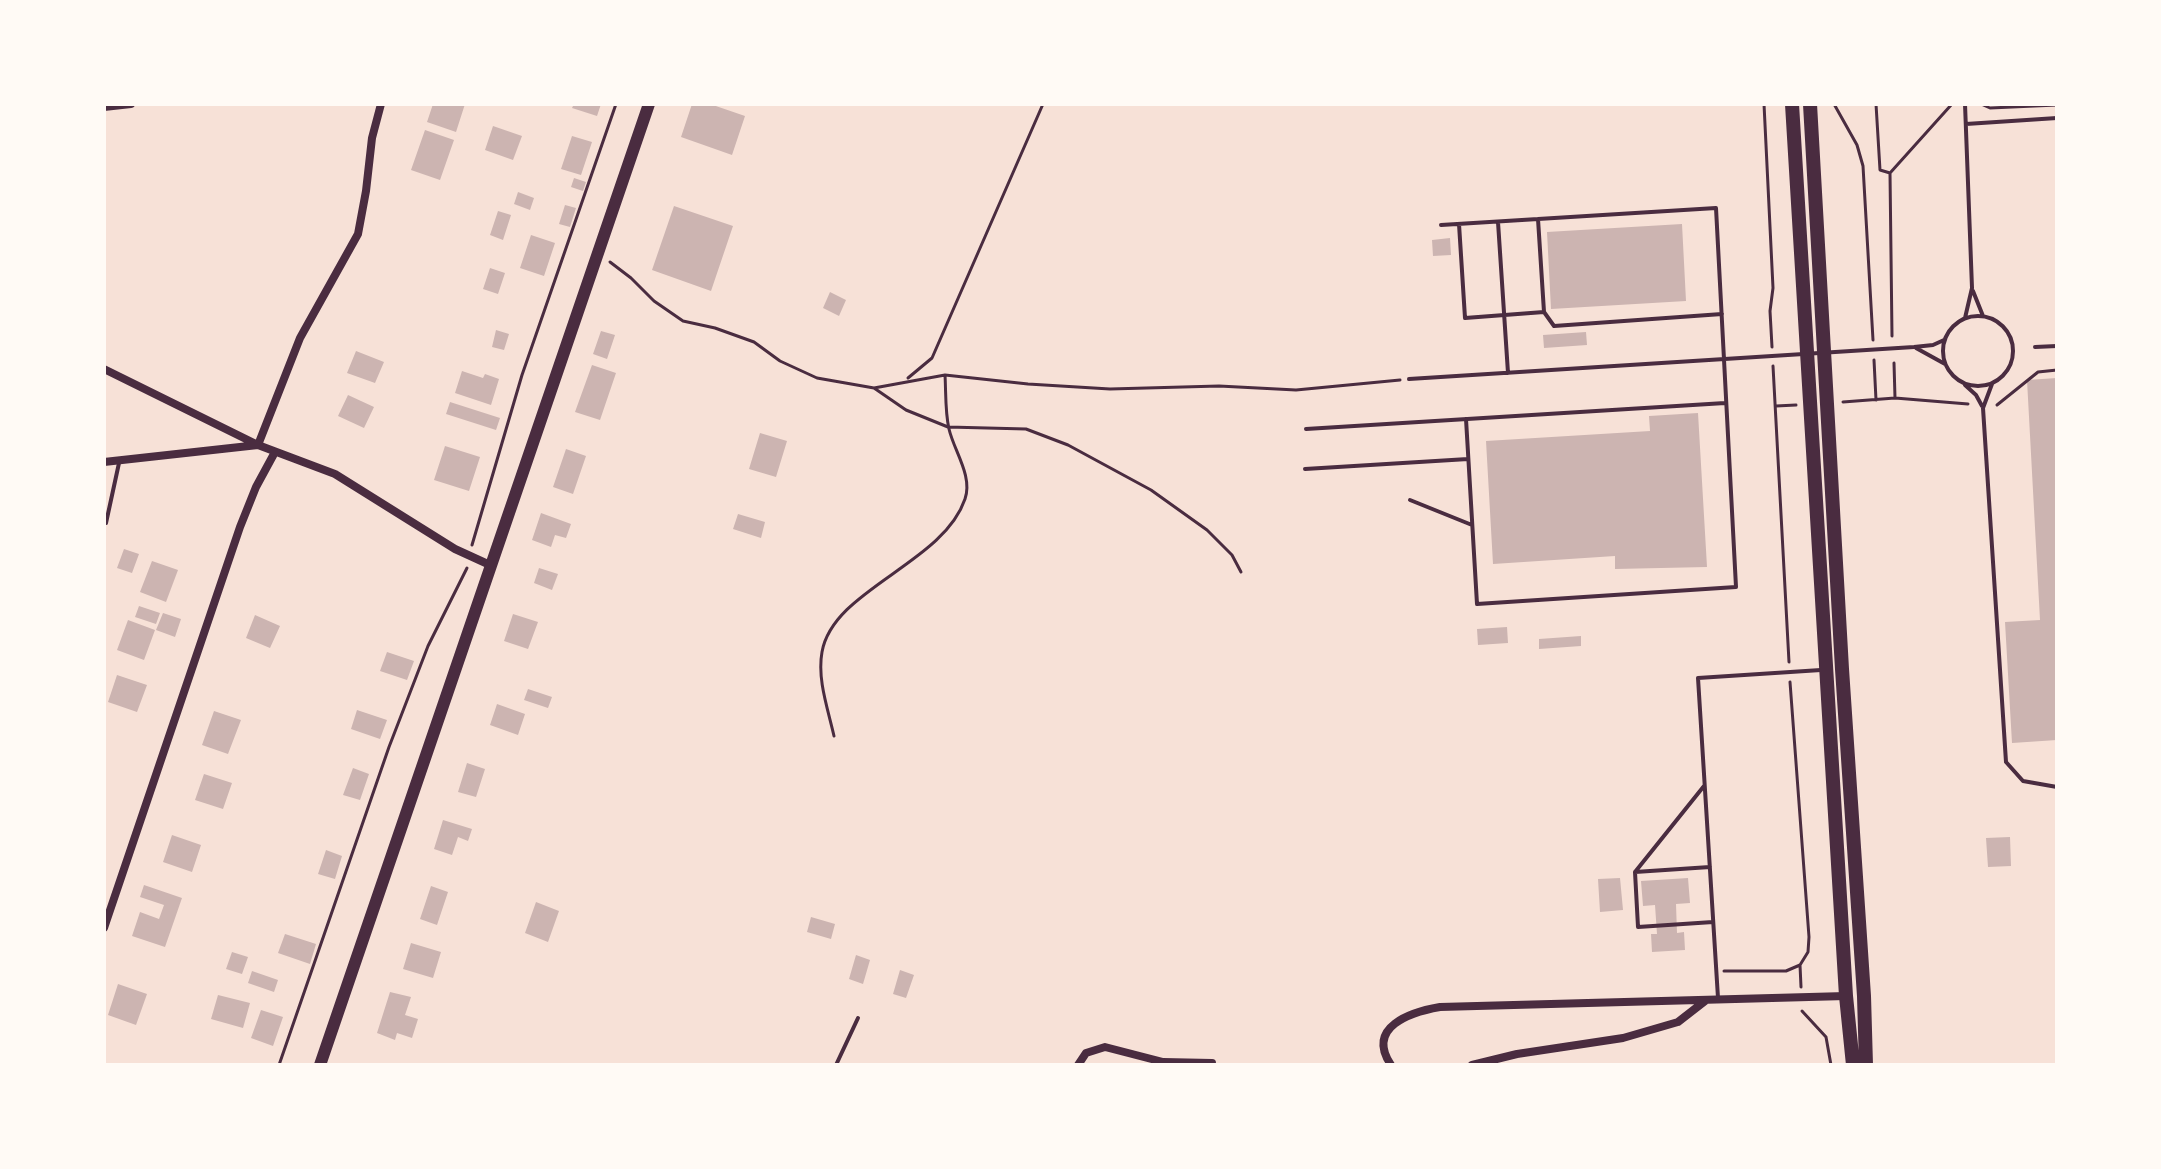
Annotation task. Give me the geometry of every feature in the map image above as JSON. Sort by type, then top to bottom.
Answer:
[{"type":"main road","points":[[320,1065],[649,104]]},
{"type":"main road","points":[[1792,104],[1846,996],[1853,1065]]},
{"type":"main road","points":[[1810,104],[1866,1065]]},
{"type":"main road","points":[[1846,996],[1864,996]]},
{"type":"street","points":[[104,107],[131,104]]},
{"type":"street","points":[[258,445],[300,338],[358,234],[372,138],[381,104]]},
{"type":"street","points":[[104,369],[258,445],[335,474],[468,556],[490,565]]},
{"type":"street","points":[[104,462],[258,445]]},
{"type":"street","points":[[104,928],[240,527],[256,487],[275,452]]},
{"type":"street","points":[[1391,1065],[1384,1051],[1386,1032],[1397,1020],[1418,1011],[1456,1006],[1846,996]]},
{"type":"street","points":[[1472,1065],[1517,1054],[1623,1038],[1678,1022],[1705,1000]]},
{"type":"street","points":[[1078,1065],[1086,1053],[1105,1047],[1163,1062],[1212,1063]]},
{"type":"lane","points":[[1965,104],[1972,288],[1965,318]]},
{"type":"lane","points":[[1966,124],[2057,118]]},
{"type":"lane","points":[[1441,225],[1716,208],[1736,587],[1477,604],[1466,419]]},
{"type":"lane","points":[[1538,219],[1544,312],[1554,326],[1722,314]]},
{"type":"lane","points":[[1498,222],[1508,373]]},
{"type":"lane","points":[[1459,224],[1465,318],[1544,312]]},
{"type":"lane","points":[[1972,288],[1983,316]]},
{"type":"lane","points":[[1409,379],[1914,347],[1944,340],[1965,318],[1983,316],[2003,326],[2014,346],[2009,369],[1992,384],[1983,408],[2006,762],[2023,781],[2057,787]]},
{"type":"lane","points":[[1944,340],[1945,364]]},
{"type":"lane","points":[[2035,347],[2057,346]]},
{"type":"lane","points":[[1914,347],[1945,364],[1953,376],[1976,395],[1983,408]]},
{"type":"lane","points":[[1965,385],[1979,387],[1992,384]]},
{"type":"lane","points":[[1306,429],[1725,403]]},
{"type":"lane","points":[[1305,469],[1468,459]]},
{"type":"lane","points":[[106,523],[120,460]]},
{"type":"lane","points":[[1410,500],[1472,525]]},
{"type":"lane","points":[[1718,999],[1698,678],[1828,670]]},
{"type":"lane","points":[[1705,784],[1635,872],[1638,927],[1714,922]]},
{"type":"lane","points":[[1635,872],[1710,867]]},
{"type":"lane","points":[[836,1065],[858,1018]]},
{"type":"path","points":[[279,1065],[389,747],[428,646],[450,596],[467,569],[468,556],[522,375],[616,104]]},
{"type":"path","points":[[905,381],[932,358],[1043,104]]},
{"type":"path","points":[[1764,104],[1773,288],[1770,311]]},
{"type":"path","points":[[1834,104],[1857,145],[1863,166],[1870,306]]},
{"type":"path","points":[[1876,104],[1880,170],[1890,173]]},
{"type":"path","points":[[1892,336],[1890,173],[1952,104]]},
{"type":"path","points":[[1981,104],[1990,108],[2057,105]]},
{"type":"path","points":[[598,253],[631,278],[654,301],[683,321],[754,342],[780,361],[817,378],[874,388],[945,375],[1110,389],[1219,386],[1296,390],[1409,379]]},
{"type":"path","points":[[1894,363],[1895,398],[1971,404],[1991,410],[2038,372],[2057,370]]},
{"type":"path","points":[[834,736],[820,671],[822,649],[837,618],[929,547],[953,522],[965,498],[967,482],[948,427],[945,375]]},
{"type":"path","points":[[874,388],[906,410],[948,427],[1026,429],[1068,445],[1151,490],[1207,530],[1232,555],[1241,572]]},
{"type":"path","points":[[1717,971],[1786,971],[1800,965],[1808,952],[1789,672],[1776,406]]},
{"type":"path","points":[[1802,1010],[1826,1037],[1831,1065]]},
{"type":"building","points":[[433,104],[465,104],[456,132],[427,122]]},
{"type":"building","points":[[574,104],[601,104],[597,116],[572,108]]},
{"type":"building","points":[[692,104],[710,104],[745,116],[732,155],[681,137]]},
{"type":"building","points":[[493,126],[522,136],[513,160],[485,150]]},
{"type":"building","points":[[425,130],[454,140],[440,180],[411,170]]},
{"type":"building","points":[[572,136],[592,142],[581,175],[561,169]]},
{"type":"building","points":[[574,178],[586,182],[583,191],[571,187]]},
{"type":"building","points":[[518,192],[534,198],[530,210],[514,204]]},
{"type":"building","points":[[565,205],[576,208],[570,227],[559,224]]},
{"type":"building","points":[[674,206],[733,226],[711,291],[652,270]]},
{"type":"building","points":[[498,211],[511,215],[503,240],[490,235]]},
{"type":"building","points":[[1682,224],[1686,301],[1551,309],[1547,232]]},
{"type":"building","points":[[531,235],[555,243],[544,276],[520,268]]},
{"type":"building","points":[[1450,238],[1451,255],[1433,256],[1432,240]]},
{"type":"building","points":[[490,268],[505,273],[498,294],[483,289]]},
{"type":"building","points":[[830,292],[846,300],[839,316],[823,308]]},
{"type":"building","points":[[496,330],[509,334],[504,350],[492,347]]},
{"type":"building","points":[[601,331],[615,335],[607,359],[593,354]]},
{"type":"building","points":[[1586,332],[1587,345],[1544,348],[1543,335]]},
{"type":"building","points":[[356,351],[384,362],[375,383],[347,373]]},
{"type":"building","points":[[592,365],[616,373],[600,420],[575,412]]},
{"type":"building","points":[[462,371],[483,378],[485,374],[499,379],[491,405],[455,393]]},
{"type":"building","points":[[2057,378],[2057,740],[2012,743],[2005,622],[2040,620],[2027,380]]},
{"type":"building","points":[[348,395],[374,407],[364,428],[338,416]]},
{"type":"building","points":[[450,402],[500,418],[496,430],[446,414]]},
{"type":"building","points":[[1698,413],[1707,567],[1615,569],[1615,556],[1493,564],[1486,441],[1650,431],[1649,416]]},
{"type":"building","points":[[760,433],[787,441],[776,477],[749,469]]},
{"type":"building","points":[[445,446],[480,457],[469,491],[434,480]]},
{"type":"building","points":[[566,449],[586,456],[573,494],[553,487]]},
{"type":"building","points":[[541,513],[571,524],[566,538],[555,535],[551,547],[532,540]]},
{"type":"building","points":[[738,514],[765,522],[761,538],[733,529]]},
{"type":"building","points":[[124,549],[139,554],[132,573],[117,568]]},
{"type":"building","points":[[152,561],[178,570],[166,602],[140,592]]},
{"type":"building","points":[[539,568],[558,574],[552,590],[534,583]]},
{"type":"building","points":[[139,606],[160,613],[156,624],[135,617]]},
{"type":"building","points":[[163,613],[181,619],[175,637],[156,630]]},
{"type":"building","points":[[513,614],[538,622],[528,649],[504,641]]},
{"type":"building","points":[[255,615],[280,626],[270,648],[246,638]]},
{"type":"building","points":[[128,620],[155,630],[144,660],[117,650]]},
{"type":"building","points":[[1507,627],[1508,643],[1478,645],[1477,629]]},
{"type":"building","points":[[1581,636],[1581,646],[1539,649],[1539,639]]},
{"type":"building","points":[[387,652],[414,661],[407,680],[380,671]]},
{"type":"building","points":[[117,675],[147,685],[137,712],[108,702]]},
{"type":"building","points":[[528,689],[552,697],[548,708],[524,700]]},
{"type":"building","points":[[497,704],[525,714],[518,735],[490,725]]},
{"type":"building","points":[[357,710],[387,720],[380,739],[351,729]]},
{"type":"building","points":[[214,711],[241,720],[228,754],[202,745]]},
{"type":"building","points":[[467,763],[485,769],[476,797],[458,792]]},
{"type":"building","points":[[353,768],[369,774],[360,800],[343,795]]},
{"type":"building","points":[[204,774],[232,783],[223,809],[195,800]]},
{"type":"building","points":[[443,820],[472,829],[468,841],[458,837],[452,855],[434,849]]},
{"type":"building","points":[[172,835],[201,845],[192,872],[163,862]]},
{"type":"building","points":[[2010,837],[2011,866],[1988,867],[1986,838]]},
{"type":"building","points":[[326,850],[342,856],[335,879],[318,874]]},
{"type":"building","points":[[1620,878],[1623,910],[1600,912],[1598,879]]},
{"type":"building","points":[[1688,878],[1690,903],[1676,904],[1677,933],[1684,932],[1685,950],[1652,952],[1651,934],[1657,934],[1655,905],[1643,906],[1641,881]]},
{"type":"building","points":[[144,885],[182,898],[165,947],[132,936],[140,912],[159,919],[164,905],[140,897]]},
{"type":"building","points":[[431,886],[448,892],[437,925],[420,919]]},
{"type":"building","points":[[536,902],[559,911],[548,942],[525,933]]},
{"type":"building","points":[[811,917],[835,924],[831,939],[807,932]]},
{"type":"building","points":[[285,934],[316,944],[310,964],[278,953]]},
{"type":"building","points":[[411,943],[441,952],[433,978],[403,969]]},
{"type":"building","points":[[232,952],[248,957],[242,974],[226,969]]},
{"type":"building","points":[[856,955],[870,960],[863,984],[849,979]]},
{"type":"building","points":[[900,970],[914,975],[906,998],[893,994]]},
{"type":"building","points":[[252,971],[278,980],[274,992],[248,983]]},
{"type":"building","points":[[118,984],[147,994],[136,1025],[108,1015]]},
{"type":"building","points":[[390,992],[411,997],[405,1015],[418,1019],[412,1038],[397,1033],[395,1040],[377,1033]]},
{"type":"building","points":[[218,995],[250,1003],[243,1028],[211,1019]]},
{"type":"building","points":[[261,1010],[283,1017],[273,1046],[251,1038]]}]
